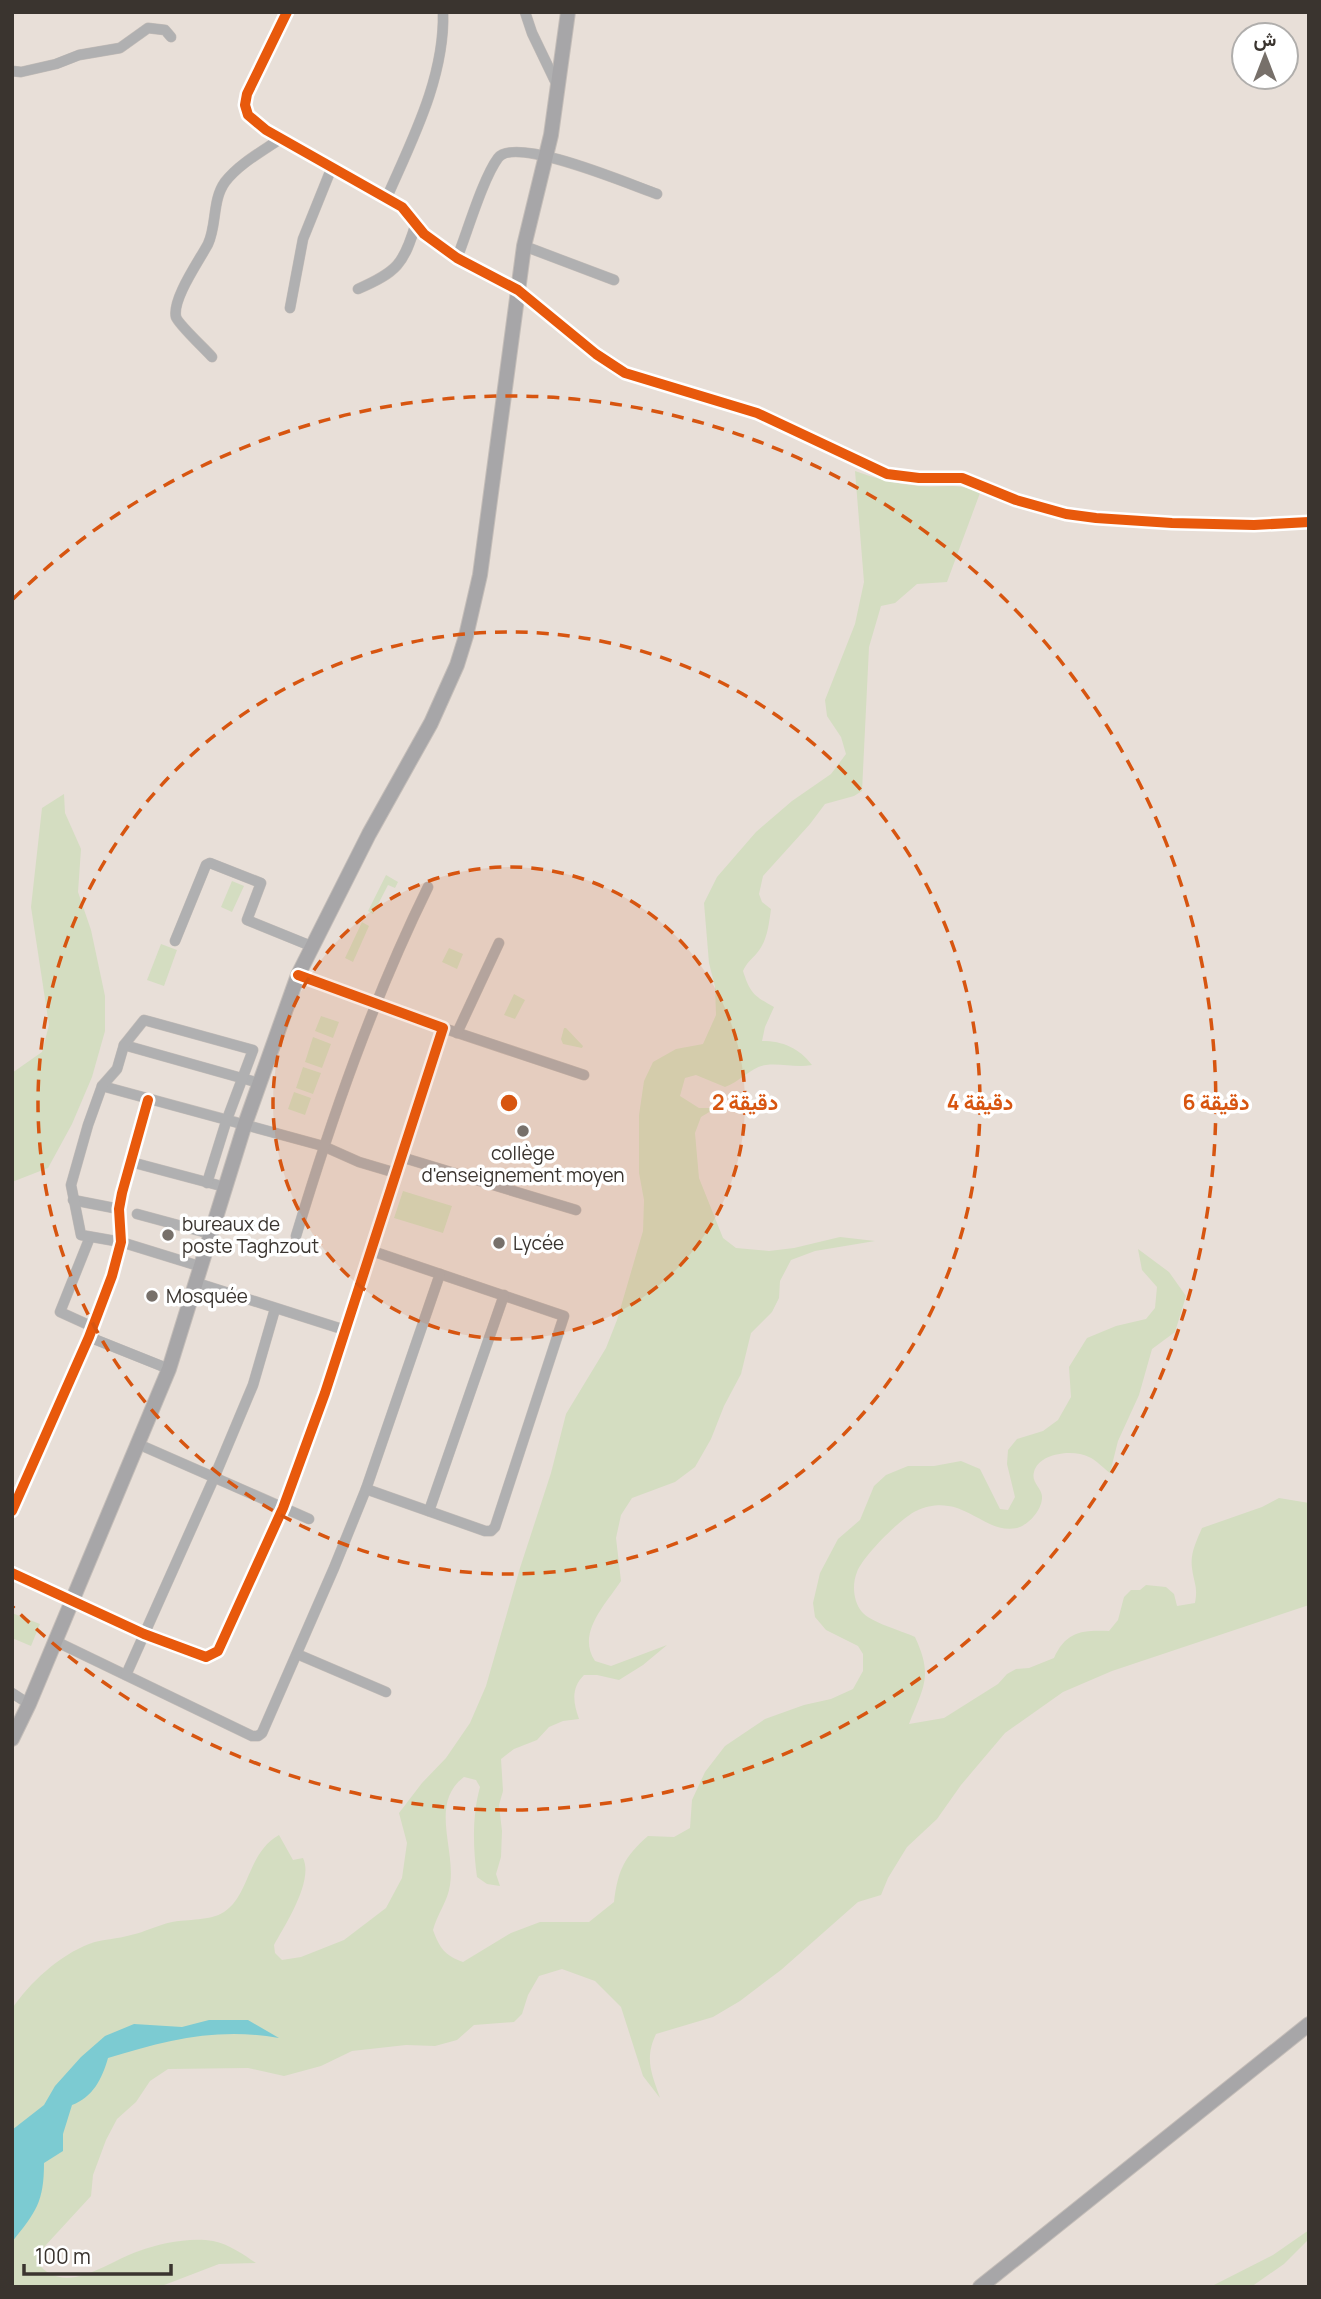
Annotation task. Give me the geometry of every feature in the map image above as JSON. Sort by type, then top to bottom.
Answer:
[{"type":"main road","points":[[12,1738],[73,1601],[169,1369],[244,1127],[298,975],[369,834],[431,723],[460,655],[480,575],[524,246],[547,155],[568,12]]},
{"type":"main road","points":[[980,2287],[1309,2024]]},
{"type":"street","points":[[287,12],[247,94],[245,105],[248,116],[280,139],[402,207],[424,234],[457,258],[518,290],[596,354],[625,373],[757,413],[887,474],[911,478],[962,478],[1038,507],[1096,518],[1254,525],[1309,522]]},
{"type":"street","points":[[387,197],[422,117],[436,67],[443,12]]},
{"type":"street","points":[[525,12],[557,85]]},
{"type":"street","points":[[12,71],[21,72],[56,64],[79,55],[120,48],[148,28],[165,30],[172,37]]},
{"type":"street","points":[[212,357],[179,324],[176,316],[181,293],[210,240],[216,204],[223,184],[240,167],[280,139]]},
{"type":"street","points":[[457,258],[488,176],[498,158],[505,152],[513,150],[547,155],[657,194]]},
{"type":"street","points":[[290,308],[303,239],[332,167]]},
{"type":"street","points":[[358,289],[395,268],[407,254],[416,223]]},
{"type":"street","points":[[524,246],[614,280]]},
{"type":"street","points":[[175,941],[206,865],[210,863],[261,883],[247,920],[311,946]]},
{"type":"street","points":[[296,1236],[323,1146],[376,1003],[428,887]]},
{"type":"street","points":[[457,1033],[499,943]]},
{"type":"street","points":[[298,975],[457,1033],[584,1075]]},
{"type":"street","points":[[202,1266],[121,1242],[81,1235],[71,1185],[102,1086],[117,1069],[124,1045],[144,1020],[253,1050],[207,1182]]},
{"type":"street","points":[[12,1573],[144,1634],[206,1657],[218,1651],[283,1508],[372,1251],[443,1028]]},
{"type":"street","points":[[124,1045],[259,1083]]},
{"type":"street","points":[[102,1086],[244,1127],[323,1146],[359,1162],[396,1173]]},
{"type":"street","points":[[12,1511],[89,1337],[112,1276],[121,1242],[119,1209],[148,1100]]},
{"type":"street","points":[[401,1157],[576,1210]]},
{"type":"street","points":[[131,1162],[225,1187]]},
{"type":"street","points":[[74,1200],[119,1209]]},
{"type":"street","points":[[137,1214],[211,1234]]},
{"type":"street","points":[[90,1237],[60,1312],[93,1326]]},
{"type":"street","points":[[366,1489],[491,1531],[495,1527],[564,1315],[372,1251]]},
{"type":"street","points":[[55,1641],[252,1737],[258,1737],[297,1654],[366,1489],[440,1274]]},
{"type":"street","points":[[197,1283],[345,1330]]},
{"type":"street","points":[[429,1511],[504,1296]]},
{"type":"street","points":[[126,1675],[253,1385],[275,1309]]},
{"type":"street","points":[[89,1337],[169,1369]]},
{"type":"street","points":[[138,1444],[309,1519]]},
{"type":"street","points":[[297,1654],[386,1692]]},
{"type":"street","points":[[12,1693],[29,1704]]},
{"type":"green space","points":[[855,471],[903,484],[958,486],[980,493],[947,582],[917,584],[895,603],[881,606],[869,647],[862,791],[825,804],[763,876],[759,894],[762,902],[771,909],[768,927],[760,949],[743,971],[754,993],[774,1007],[762,1041],[777,1042],[790,1047],[802,1054],[812,1065],[761,1066],[725,1087],[696,1075],[685,1078],[680,1096],[699,1108],[716,1108],[701,1117],[695,1133],[699,1178],[723,1238],[736,1248],[769,1251],[840,1237],[875,1241],[815,1251],[791,1260],[780,1281],[779,1298],[772,1312],[751,1333],[741,1374],[695,1467],[675,1482],[632,1498],[621,1515],[616,1538],[621,1581],[595,1619],[589,1640],[590,1650],[595,1661],[611,1666],[667,1645],[619,1680],[584,1675],[574,1696],[579,1719],[563,1721],[549,1727],[537,1740],[514,1749],[501,1759],[501,1857],[496,1874],[500,1886],[487,1884],[477,1877],[474,1832],[480,1787],[476,1780],[464,1777],[454,1788],[446,1813],[450,1885],[433,1930],[435,1936],[447,1954],[463,1962],[511,1933],[540,1922],[589,1922],[614,1902],[624,1865],[648,1836],[674,1837],[690,1828],[692,1800],[705,1772],[725,1746],[765,1719],[831,1699],[853,1689],[863,1671],[863,1654],[858,1646],[826,1630],[815,1617],[813,1603],[820,1573],[838,1539],[860,1520],[874,1486],[886,1475],[908,1466],[934,1466],[961,1461],[980,1469],[1000,1509],[1008,1510],[1015,1497],[1007,1464],[1008,1450],[1017,1439],[1043,1431],[1058,1420],[1071,1397],[1069,1367],[1087,1338],[1116,1326],[1146,1319],[1155,1308],[1157,1287],[1142,1270],[1138,1249],[1169,1272],[1186,1296],[1175,1332],[1152,1349],[1139,1395],[1118,1441],[1110,1473],[1094,1460],[1082,1455],[1066,1453],[1049,1457],[1037,1466],[1034,1472],[1042,1501],[1026,1524],[1017,1528],[1005,1528],[959,1509],[932,1506],[916,1511],[901,1521],[874,1548],[857,1572],[854,1592],[862,1612],[879,1623],[915,1637],[921,1650],[924,1681],[909,1724],[944,1718],[998,1684],[1016,1669],[1029,1668],[1054,1658],[1064,1642],[1076,1634],[1109,1631],[1118,1620],[1124,1597],[1131,1590],[1140,1590],[1146,1585],[1166,1587],[1174,1594],[1177,1606],[1195,1603],[1192,1558],[1202,1528],[1262,1507],[1279,1498],[1309,1503],[1309,1605],[1112,1671],[1063,1692],[1005,1733],[961,1785],[937,1819],[907,1847],[881,1895],[858,1902],[781,1970],[740,2001],[713,2017],[656,2034],[650,2059],[660,2098],[643,2076],[621,2007],[595,1981],[562,1969],[539,1976],[528,1995],[522,2014],[514,2022],[474,2025],[457,2040],[435,2046],[406,2045],[352,2051],[321,2066],[284,2076],[248,2068],[168,2069],[150,2081],[136,2102],[117,2119],[93,2175],[91,2196],[45,2246],[36,2261],[47,2272],[59,2277],[72,2277],[99,2269],[147,2248],[195,2240],[225,2245],[256,2263],[219,2264],[159,2287],[12,2287],[12,2009],[36,1980],[67,1955],[89,1944],[136,1934],[172,1922],[206,1918],[224,1912],[233,1905],[261,1852],[279,1835],[293,1860],[303,1858],[305,1868],[305,1878],[297,1903],[274,1945],[275,1953],[282,1960],[301,1957],[344,1940],[386,1908],[402,1878],[407,1843],[399,1813],[446,1758],[470,1723],[486,1686],[551,1473],[566,1414],[606,1348],[617,1320],[643,1231],[639,1115],[644,1081],[653,1062],[676,1049],[703,1044],[716,1015],[704,903],[717,877],[756,832],[792,801],[831,774],[846,754],[841,737],[827,716],[825,700],[855,624],[864,582]]},
{"type":"green space","points":[[64,794],[65,813],[81,849],[78,892],[91,930],[105,996],[105,1031],[92,1077],[72,1124],[48,1168],[12,1182],[12,1073],[42,1052],[49,1025],[31,907],[42,808]]},
{"type":"green space","points":[[386,875],[398,882],[395,888],[388,885],[373,914],[368,911]]},
{"type":"green space","points":[[232,881],[244,886],[232,912],[221,907]]},
{"type":"green space","points":[[362,922],[369,926],[353,962],[345,958]]},
{"type":"green space","points":[[161,944],[177,950],[164,986],[147,980]]},
{"type":"green space","points":[[449,948],[463,954],[457,969],[442,962]]},
{"type":"green space","points":[[514,994],[525,1000],[515,1019],[504,1015]]},
{"type":"green space","points":[[321,1016],[339,1022],[333,1038],[315,1031]]},
{"type":"green space","points":[[564,1028],[582,1048],[563,1044],[561,1039]]},
{"type":"green space","points":[[313,1037],[331,1044],[322,1068],[305,1062]]},
{"type":"green space","points":[[303,1067],[321,1073],[313,1094],[296,1088]]},
{"type":"green space","points":[[294,1092],[311,1098],[305,1115],[288,1109]]},
{"type":"green space","points":[[403,1191],[452,1206],[443,1233],[394,1218]]},
{"type":"green space","points":[[12,1613],[40,1624],[31,1646],[12,1638]]},
{"type":"green space","points":[[1309,2230],[1309,2239],[1284,2264],[1251,2287],[1210,2287],[1273,2255]]},
{"type":"water","points":[[209,2020],[248,2020],[279,2038],[235,2034],[192,2037],[108,2058],[96,2086],[86,2097],[72,2105],[63,2134],[63,2151],[44,2163],[37,2206],[12,2242],[12,2130],[44,2105],[55,2086],[81,2057],[105,2036],[134,2024],[182,2027]]},
{"type":"cycle path","points":[[287,12],[247,94],[245,105],[248,115],[266,130],[402,207],[424,234],[457,258],[518,290],[596,354],[625,373],[757,413],[887,474],[919,478],[962,478],[1016,500],[1066,514],[1172,523],[1254,525],[1309,522]]},
{"type":"cycle path","points":[[12,1573],[144,1634],[206,1657],[218,1651],[283,1508],[325,1393],[443,1028],[298,975]]},
{"type":"cycle path","points":[[12,1511],[89,1337],[112,1276],[121,1242],[119,1209],[122,1193],[148,1100]]},
{"type":"place","name":"collège d'enseignement moyen","points":[[523,1131]]},
{"type":"place","name":"bureaux de poste Taghzout","points":[[168,1235]]},
{"type":"place","name":"Lycée","points":[[499,1243]]},
{"type":"place","name":"Mosquée","points":[[152,1296]]}]
